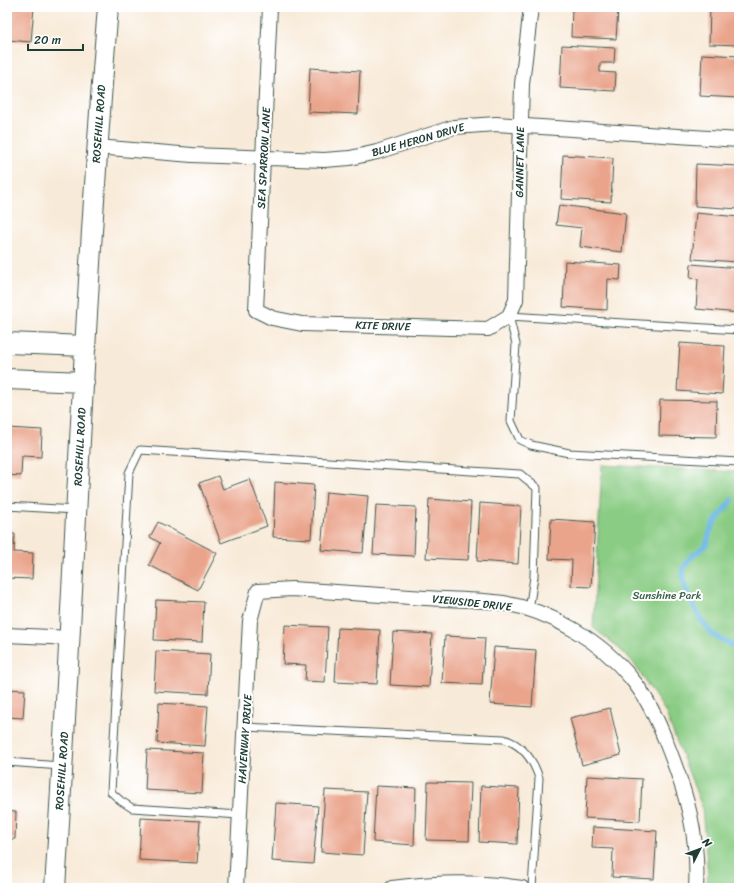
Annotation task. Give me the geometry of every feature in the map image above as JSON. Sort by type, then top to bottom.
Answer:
[{"type":"street","name":"ROSEHILL ROAD","points":[[55,888],[71,638],[97,147],[108,7]]},
{"type":"street","name":"SEA SPARROW LANE","points":[[256,310],[270,7]]},
{"type":"street","name":"GANNET LANE","points":[[509,316],[516,300],[522,84],[531,7]]},
{"type":"street","name":"BLUE HERON DRIVE","points":[[97,147],[264,159],[324,160],[350,158],[377,152],[454,127],[496,124],[739,140]]},
{"type":"street","name":"KITE DRIVE","points":[[256,310],[272,318],[302,324],[488,329],[509,316]]},
{"type":"street","points":[[7,343],[86,346]]},
{"type":"street","points":[[7,379],[84,382]]},
{"type":"street","name":"VIEWSIDE DRIVE","points":[[258,591],[292,590],[496,603],[529,610],[552,618],[598,646],[632,678],[647,700],[666,742],[693,822],[696,846],[696,888]]},
{"type":"street","name":"HAVENWAY DRIVE","points":[[236,888],[246,727],[250,620],[258,591]]},
{"type":"street","points":[[7,635],[71,638]]},
{"type":"street","points":[[392,888],[439,883],[494,884],[522,888]]},
{"type":"lane","points":[[739,330],[509,316],[516,344],[511,421],[520,440],[531,445],[569,453],[739,462]]},
{"type":"lane","points":[[240,815],[132,808],[111,792],[129,473],[140,450],[520,474],[537,488],[534,577],[529,610]]},
{"type":"lane","points":[[7,506],[77,511]]},
{"type":"lane","points":[[246,727],[504,739],[514,742],[534,763],[539,778],[532,888]]},
{"type":"lane","points":[[7,762],[63,766]]},
{"type":"green space","name":"Sunshine Park","points":[[602,465],[739,472],[739,888],[706,888],[708,875],[702,807],[665,711],[632,661],[613,643],[593,628]]},
{"type":"building","points":[[7,7],[34,7],[31,42],[7,40]]},
{"type":"building","points":[[572,7],[626,7],[625,10],[618,10],[616,39],[571,37]]},
{"type":"building","points":[[710,7],[739,7],[739,45],[709,44]]},
{"type":"building","points":[[562,45],[615,48],[614,63],[600,63],[600,72],[616,73],[615,91],[560,88]]},
{"type":"building","points":[[702,54],[739,56],[739,98],[700,96]]},
{"type":"building","points":[[310,68],[360,71],[358,114],[308,112]]},
{"type":"building","points":[[563,155],[613,158],[611,202],[561,199]]},
{"type":"building","points":[[696,164],[739,166],[739,209],[695,206]]},
{"type":"building","points":[[559,205],[626,213],[622,252],[580,247],[582,228],[556,225]]},
{"type":"building","points":[[696,213],[739,217],[739,262],[692,259]]},
{"type":"building","points":[[565,261],[621,265],[620,280],[608,279],[607,310],[563,307]]},
{"type":"building","points":[[691,264],[739,268],[739,313],[696,309],[698,279],[690,278]]},
{"type":"building","points":[[680,343],[725,346],[722,394],[677,391]]},
{"type":"building","points":[[660,400],[717,401],[716,437],[659,436]]},
{"type":"building","points":[[7,428],[42,430],[41,457],[22,456],[21,476],[7,475]]},
{"type":"building","points":[[218,476],[223,489],[250,479],[267,526],[221,543],[199,483]]},
{"type":"building","points":[[275,482],[314,485],[311,539],[273,537]]},
{"type":"building","points":[[326,492],[368,496],[363,553],[321,550]]},
{"type":"building","points":[[429,499],[471,502],[468,560],[426,558]]},
{"type":"building","points":[[480,503],[521,506],[518,564],[477,561]]},
{"type":"building","points":[[376,505],[416,507],[414,556],[373,554]]},
{"type":"building","points":[[551,519],[595,522],[591,587],[571,586],[572,560],[549,559]]},
{"type":"building","points":[[158,522],[217,553],[198,590],[149,565],[160,543],[150,537]]},
{"type":"building","points":[[7,534],[15,534],[14,552],[33,553],[32,579],[7,578]]},
{"type":"building","points":[[156,600],[204,602],[202,642],[154,640]]},
{"type":"building","points":[[285,625],[328,627],[325,682],[305,681],[306,665],[283,664]]},
{"type":"building","points":[[338,628],[380,630],[377,684],[335,682]]},
{"type":"building","points":[[393,632],[432,634],[429,687],[390,685]]},
{"type":"building","points":[[445,636],[485,638],[482,685],[442,683]]},
{"type":"building","points":[[494,647],[536,650],[532,707],[490,704]]},
{"type":"building","points":[[156,651],[210,654],[208,694],[154,691]]},
{"type":"building","points":[[7,689],[25,690],[23,718],[7,717]]},
{"type":"building","points":[[159,703],[208,706],[205,746],[157,743]]},
{"type":"building","points":[[610,708],[621,755],[582,765],[570,718]]},
{"type":"building","points":[[147,750],[204,753],[202,793],[145,790]]},
{"type":"building","points":[[587,776],[642,779],[640,821],[585,818]]},
{"type":"building","points":[[428,782],[471,783],[469,841],[426,840]]},
{"type":"building","points":[[376,786],[416,788],[414,845],[373,842]]},
{"type":"building","points":[[481,786],[519,788],[517,844],[479,842]]},
{"type":"building","points":[[325,790],[367,792],[363,855],[321,852]]},
{"type":"building","points":[[276,803],[318,806],[313,864],[272,861]]},
{"type":"building","points":[[7,811],[16,812],[15,839],[7,839]]},
{"type":"building","points":[[141,818],[200,821],[197,863],[139,860]]},
{"type":"building","points":[[593,827],[657,831],[654,879],[612,877],[613,849],[592,848]]},
{"type":"waterway","points":[[732,500],[712,526],[706,545],[690,558],[683,569],[683,578],[688,596],[703,623],[712,634],[739,649]]}]
